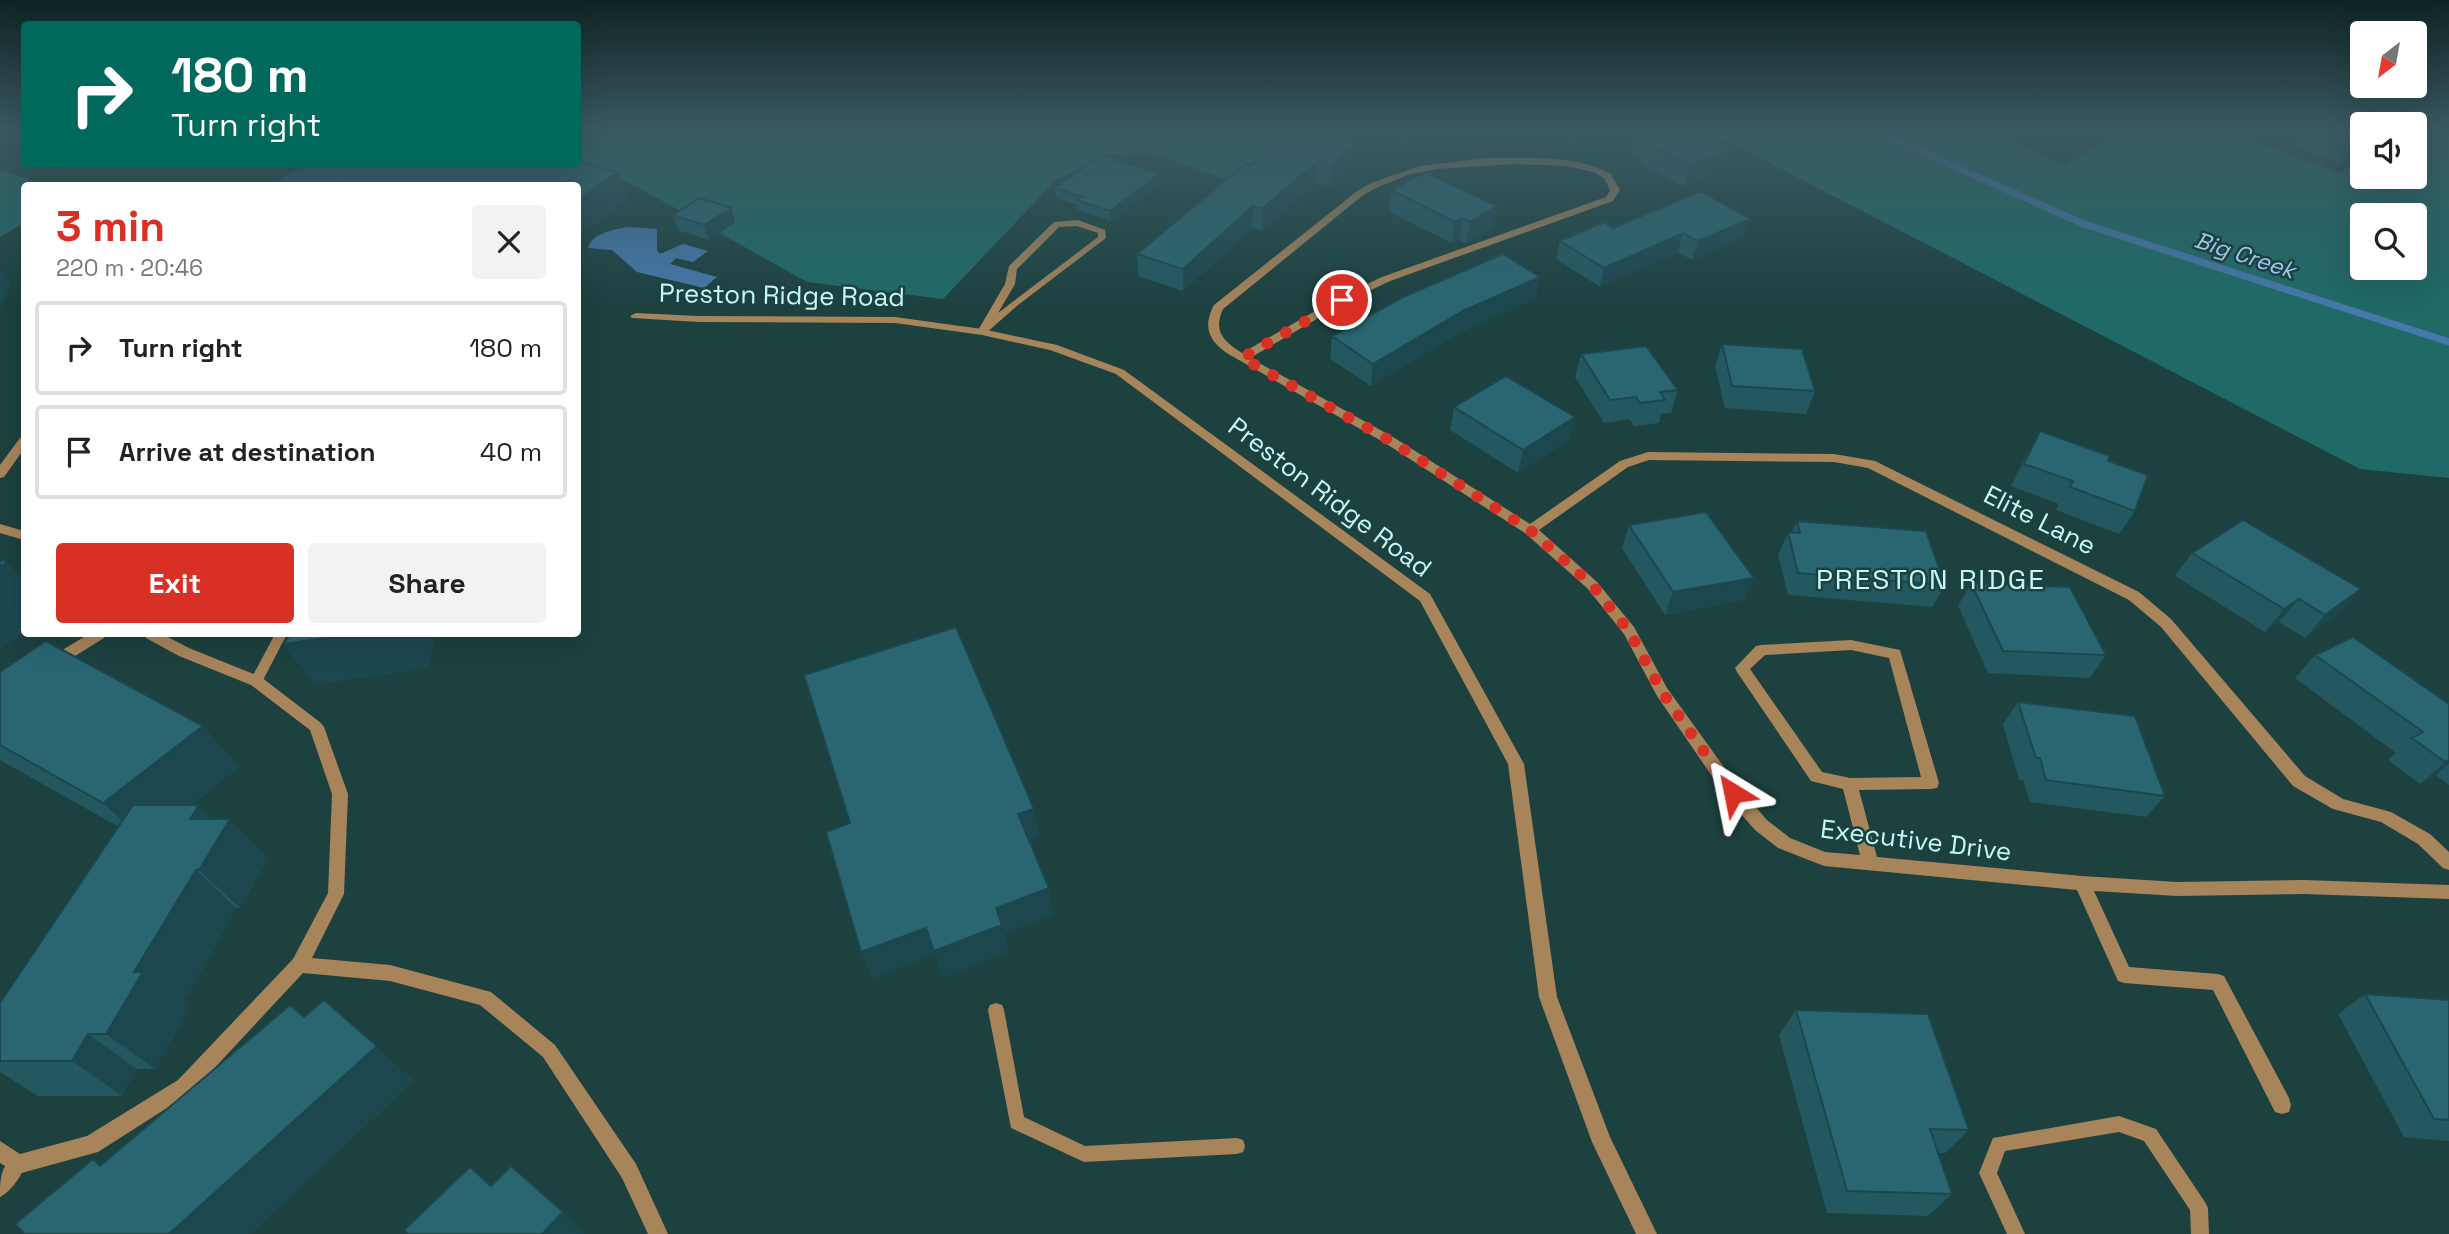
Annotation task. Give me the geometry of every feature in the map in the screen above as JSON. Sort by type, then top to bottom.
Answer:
[{"type":"street","name":"Executive Drive","points":[[1366,190],[1218,307],[1211,320],[1213,335],[1224,348],[1389,440],[1530,530],[1592,585],[1629,631],[1662,692],[1733,793],[1761,825],[1784,844],[1824,859],[2082,883],[2177,889],[2304,887],[2449,892]]},
{"type":"street","name":"Executive Drive","points":[[1242,358],[1342,300],[1386,279],[1610,199],[1615,190]]},
{"type":"street","name":"Preston Ridge Road","points":[[636,316],[895,320],[982,332],[1053,347],[1119,372],[1425,598],[1516,764],[1548,998],[1602,1142],[1647,1234]]},
{"type":"street","points":[[0,474],[21,445]]},
{"type":"street","name":"Elite Lane","points":[[1530,530],[1624,464],[1648,456],[1834,457],[1871,464],[2134,596],[2166,623],[2299,781],[2339,804],[2385,817],[2424,839],[2449,863]]},
{"type":"street","points":[[0,528],[21,535]]},
{"type":"street","points":[[45,667],[94,637]]},
{"type":"street","points":[[0,1151],[18,1164],[91,1145],[185,1086],[299,965],[336,894],[340,794],[316,727],[256,681],[184,652],[161,637]]},
{"type":"street","points":[[1851,645],[1895,653],[1931,783],[1850,784],[1817,777],[1742,668],[1761,650],[1851,645]]},
{"type":"street","points":[[1850,784],[1870,863]]},
{"type":"street","points":[[2082,883],[2124,975],[2218,982],[2282,1105]]},
{"type":"street","points":[[299,965],[390,973],[485,998],[549,1051],[629,1171],[657,1234]]},
{"type":"lane","points":[[1078,223],[1102,232],[1102,238],[1015,303],[982,332],[1010,284],[1012,268],[1057,224],[1078,223]]},
{"type":"lane","points":[[256,681],[279,637]]},
{"type":"lane","points":[[996,1010],[1017,1122],[1084,1154],[1237,1146]]},
{"type":"lane","points":[[2016,1234],[1988,1173],[1999,1144],[2119,1124],[2150,1135],[2199,1208],[2200,1234]]},
{"type":"lane","points":[[0,1188],[18,1164]]},
{"type":"shaded area","points":[[0,190],[21,190],[21,225],[0,237]]},
{"type":"shaded area","points":[[642,190],[1047,190],[943,299],[807,282]]},
{"type":"shaded area","points":[[1821,190],[2449,190],[2449,478],[2360,469]]},
{"type":"shaded area","points":[[627,227],[657,229],[657,250],[660,254],[683,244],[708,251],[693,262],[676,258],[670,264],[717,277],[704,288],[637,272],[612,250],[588,248],[598,236]]},
{"type":"building","points":[[581,190],[593,190],[581,198]]},
{"type":"building","points":[[1060,190],[1138,190],[1110,211],[1077,200],[1082,197]]},
{"type":"building","points":[[1214,190],[1285,190],[1262,209],[1253,206],[1183,269],[1137,254]]},
{"type":"building","points":[[1391,190],[1462,190],[1497,206],[1470,222],[1462,218],[1455,222]]},
{"type":"building","points":[[1701,191],[1750,219],[1698,241],[1683,233],[1604,268],[1560,241],[1604,222],[1613,228]]},
{"type":"building","points":[[700,198],[731,208],[704,225],[673,215]]},
{"type":"building","points":[[1503,254],[1540,277],[1463,311],[1373,364],[1332,336],[1403,297]]},
{"type":"building","points":[[1722,344],[1802,349],[1815,391],[1732,386]]},
{"type":"building","points":[[1646,346],[1678,390],[1660,392],[1665,400],[1640,403],[1636,397],[1610,400],[1581,354]]},
{"type":"building","points":[[1506,376],[1575,417],[1523,450],[1454,407]]},
{"type":"building","points":[[2040,431],[2110,456],[2108,461],[2148,475],[2135,511],[2070,487],[2073,481],[2024,464]]},
{"type":"building","points":[[1706,512],[1754,578],[1673,592],[1629,525]]},
{"type":"building","points":[[2243,520],[2361,589],[2325,615],[2299,599],[2284,609],[2192,553]]},
{"type":"building","points":[[1797,521],[1926,531],[1945,585],[1798,573],[1788,532],[1800,533]]},
{"type":"building","points":[[1971,583],[2070,587],[2106,655],[2003,651]]},
{"type":"building","points":[[956,627],[1034,809],[1018,814],[1049,888],[996,908],[1002,925],[934,951],[926,928],[861,952],[826,832],[850,823],[804,675]]},
{"type":"building","points":[[289,637],[331,637],[283,644]]},
{"type":"building","points":[[2353,637],[2449,704],[2449,760],[2445,762],[2412,738],[2423,732],[2315,655]]},
{"type":"building","points":[[46,641],[203,726],[103,803],[0,745],[0,672]]},
{"type":"building","points":[[2018,702],[2135,716],[2165,796],[2046,780]]},
{"type":"building","points":[[133,805],[199,805],[190,819],[230,819],[134,972],[143,972],[106,1034],[88,1034],[72,1061],[0,1061],[0,1003]]},
{"type":"building","points":[[2365,994],[2449,1000],[2449,1120],[2434,1119]]},
{"type":"building","points":[[324,1000],[377,1046],[169,1234],[25,1234],[15,1224],[93,1159],[100,1166],[290,1005],[304,1017]]},
{"type":"building","points":[[1796,1010],[1928,1014],[1969,1130],[1930,1129],[1952,1194],[1847,1191]]},
{"type":"building","points":[[511,1166],[563,1212],[542,1234],[406,1234],[404,1230],[470,1167],[491,1186]]},
{"type":"waterway","name":"Big Creek","points":[[2007,190],[2084,224],[2449,342]]},
{"type":"district","name":"PRESTON RIDGE","points":[[1931,579]]},
{"type":"route","points":[[1342,300],[1242,358],[1389,440],[1530,530],[1592,585],[1629,631],[1662,692],[1733,793]]}]
